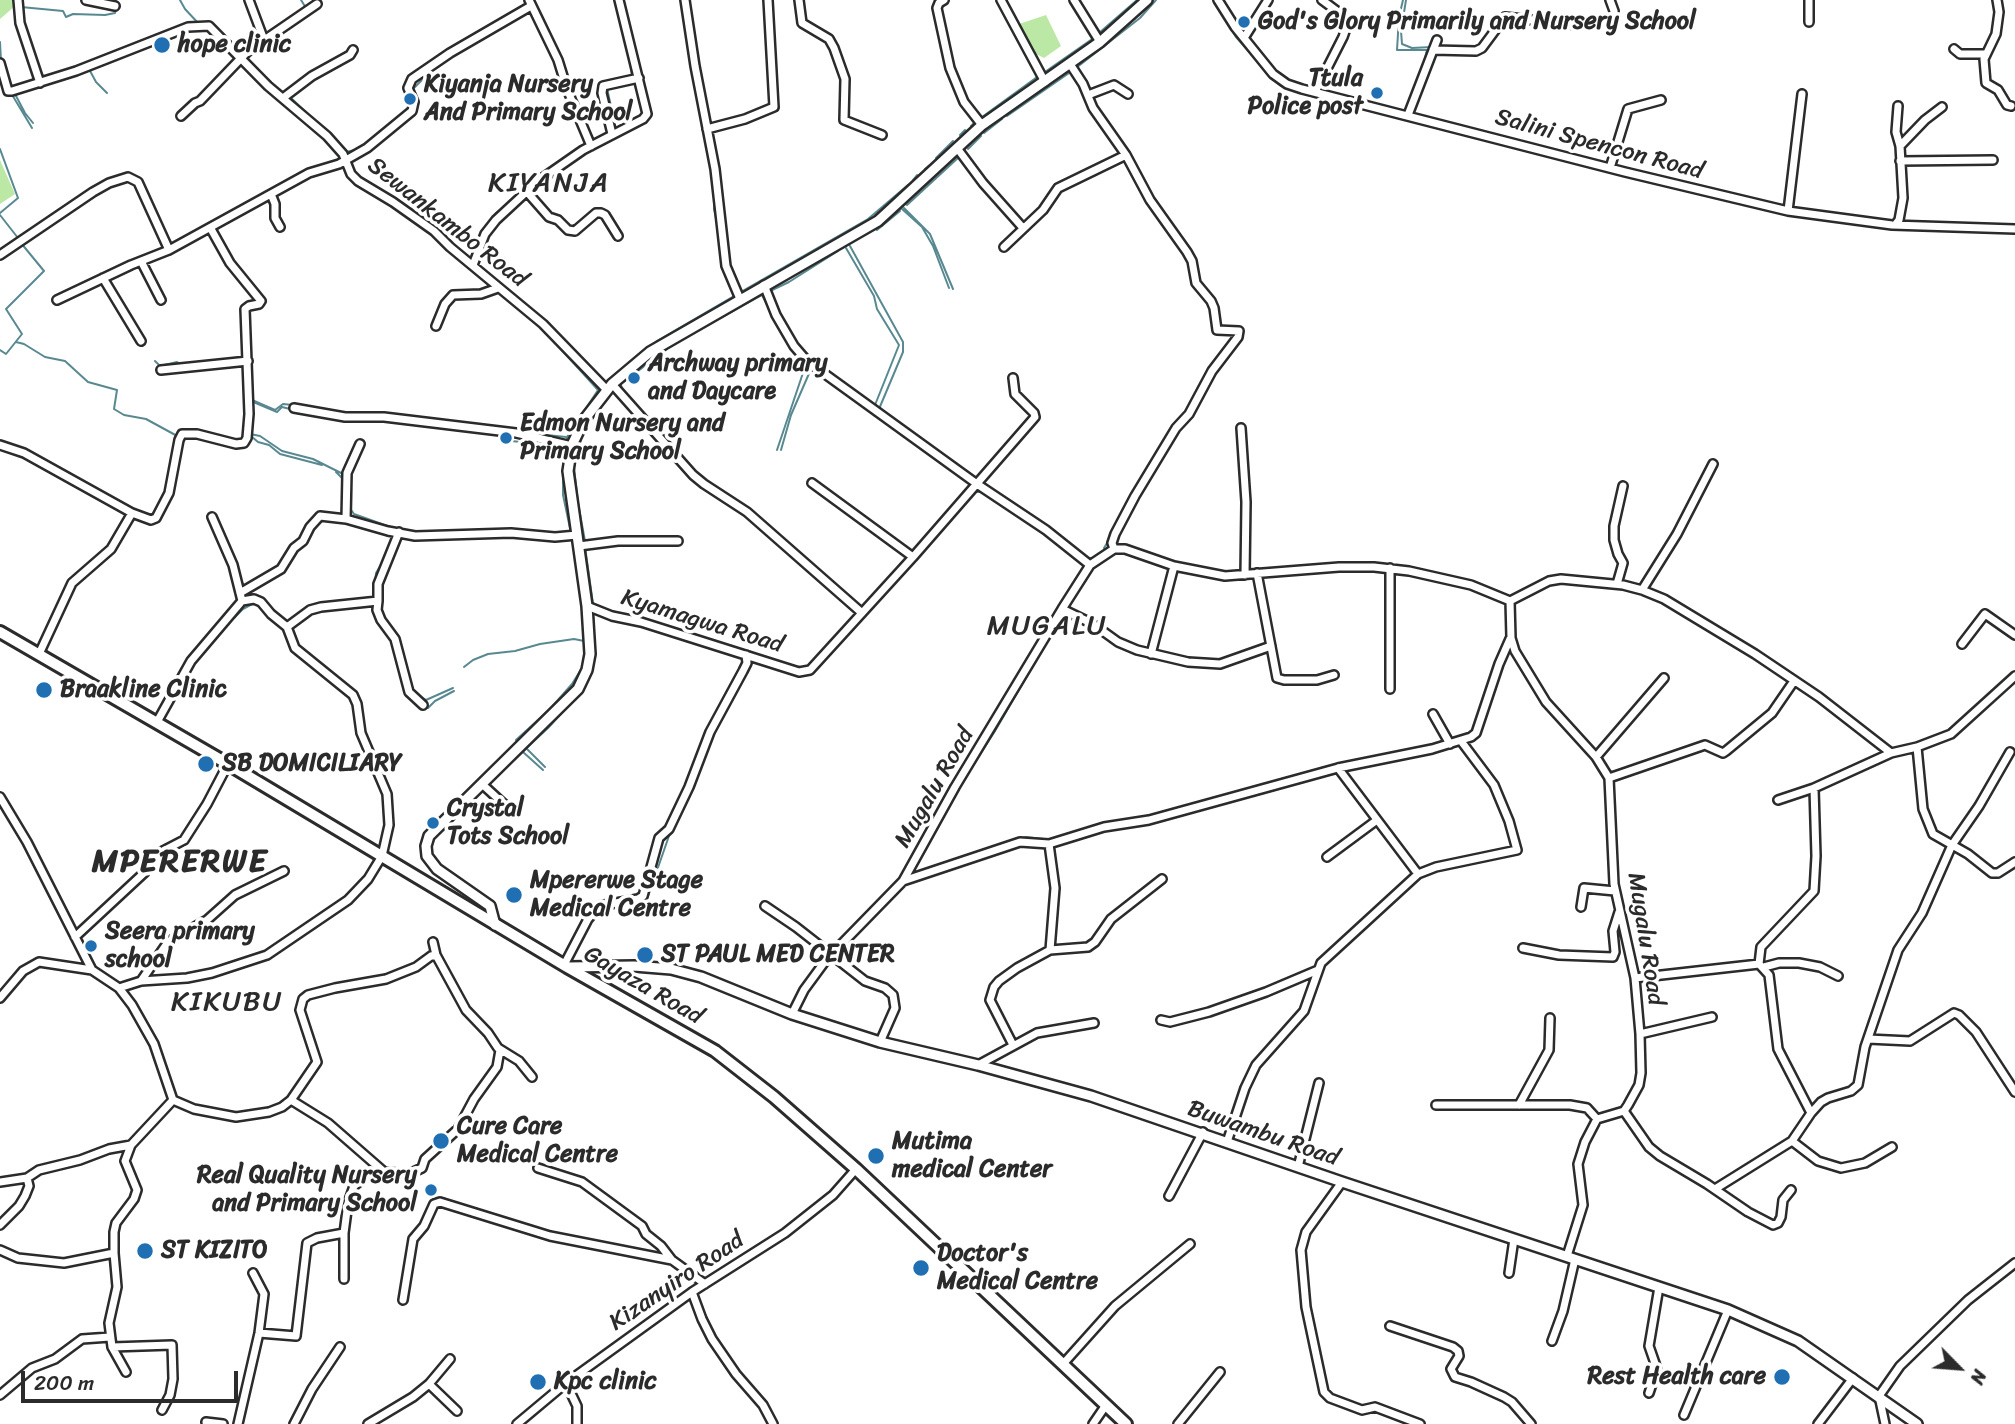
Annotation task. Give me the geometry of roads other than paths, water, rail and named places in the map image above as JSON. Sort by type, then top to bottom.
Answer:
[{"type":"main road","name":"Gayaza Road","points":[[0,632],[229,764],[495,925],[715,1051],[774,1097],[856,1169],[1126,1424]]},
{"type":"street","points":[[0,63],[8,91],[40,83],[20,23],[18,0]]},
{"type":"street","points":[[86,0],[116,6]]},
{"type":"street","points":[[249,0],[264,40]]},
{"type":"street","points":[[473,265],[485,234],[504,212],[555,169],[612,134],[643,119],[647,114],[619,0]]},
{"type":"street","points":[[684,0],[715,169],[726,266],[740,299]]},
{"type":"street","points":[[707,129],[745,119],[774,107],[768,0]]},
{"type":"street","points":[[799,0],[802,23],[829,39],[834,48],[845,79],[844,120],[882,135]]},
{"type":"street","points":[[944,0],[937,8],[950,68],[964,102],[982,125]]},
{"type":"street","points":[[1001,0],[1045,82]]},
{"type":"street","points":[[1074,0],[1100,42]]},
{"type":"street","points":[[495,925],[490,906],[485,900],[437,869],[427,856],[426,846],[429,836],[578,689],[587,670],[590,654],[587,606],[568,471],[576,432],[610,387],[650,352],[878,221],[982,125],[1100,42],[1147,0]]},
{"type":"street","name":"Salini Spencon Road","points":[[1218,0],[1244,38],[1279,79],[1315,93],[1788,211],[1895,225],[2015,229]]},
{"type":"street","points":[[1244,38],[1268,0]]},
{"type":"street","points":[[1315,93],[1349,20],[1322,0]]},
{"type":"street","points":[[1610,0],[1614,11]]},
{"type":"street","points":[[1809,0],[1809,22]]},
{"type":"street","points":[[1997,0],[1999,12],[1996,34],[1985,54],[1986,83],[1998,90],[2007,105],[2011,106]]},
{"type":"street","points":[[57,300],[169,250],[309,173],[345,160],[367,148],[412,111],[414,102],[408,88],[412,79],[530,3],[558,60],[591,146]]},
{"type":"street","points":[[181,116],[200,101],[240,58],[317,4]]},
{"type":"street","points":[[1433,50],[1468,51],[1482,48],[1505,17],[1578,25]]},
{"type":"street","name":"Sewankambo Road","points":[[40,83],[126,53],[188,27],[209,26],[268,86],[327,136],[343,153],[351,174],[358,181],[419,219],[543,324],[610,387],[704,484],[747,512],[862,613]]},
{"type":"street","points":[[1408,115],[1437,40]]},
{"type":"street","points":[[1954,49],[1960,54],[1985,54]]},
{"type":"street","points":[[284,98],[312,75],[350,55],[353,50]]},
{"type":"street","points":[[1070,64],[1093,108],[1126,155],[1150,200],[1192,261],[1196,283],[1211,301],[1217,330],[1239,331],[1238,337],[1212,371],[1189,414],[1176,428],[1147,476],[1115,534],[1112,543],[1114,548],[1174,566],[1225,576],[1339,567],[1390,568],[1458,582],[1510,601],[1549,581],[1561,579],[1617,584],[1642,590],[1664,599],[1794,681],[1891,753]]},
{"type":"street","points":[[612,134],[602,93],[603,86],[639,78]]},
{"type":"street","points":[[1088,95],[1114,85],[1128,94]]},
{"type":"street","points":[[1788,211],[1802,94]]},
{"type":"street","points":[[1610,168],[1628,109],[1661,100]]},
{"type":"street","points":[[1895,225],[1899,220],[1903,198],[1900,146],[1896,132],[1898,106]]},
{"type":"street","points":[[1900,146],[1942,107]]},
{"type":"street","points":[[957,148],[983,183],[1023,228]]},
{"type":"street","points":[[1004,247],[1043,210],[1058,188],[1126,155]]},
{"type":"street","points":[[1900,161],[1993,160]]},
{"type":"street","points":[[0,255],[93,192],[128,177],[138,182],[169,250]]},
{"type":"street","points":[[528,193],[549,217],[558,220],[568,230],[575,231],[596,213],[601,213],[618,236]]},
{"type":"street","points":[[271,194],[275,204],[275,218],[280,227]]},
{"type":"street","points":[[0,445],[24,453],[132,513],[151,520],[156,518],[169,494],[179,440],[184,433],[197,433],[236,444],[244,443],[249,414],[246,309],[261,301],[230,263],[211,229]]},
{"type":"street","points":[[141,261],[161,300]]},
{"type":"street","points":[[103,278],[141,341]]},
{"type":"street","points":[[764,285],[782,325],[794,346],[807,361],[977,484],[1046,530],[1090,565]]},
{"type":"street","points":[[436,326],[445,304],[453,295],[481,294],[498,288]]},
{"type":"street","points":[[161,370],[248,361]]},
{"type":"street","points":[[862,613],[1035,417],[1016,394],[1013,379]]},
{"type":"street","points":[[294,408],[345,417],[384,417],[516,433],[572,446]]},
{"type":"street","points":[[1241,428],[1246,502],[1245,575]]},
{"type":"street","points":[[346,519],[347,473],[360,444]]},
{"type":"street","points":[[1642,590],[1684,522],[1713,464]]},
{"type":"street","points":[[812,483],[913,557]]},
{"type":"street","points":[[1617,584],[1623,563],[1614,540],[1614,526],[1623,486]]},
{"type":"street","points":[[39,654],[67,590],[111,549],[132,513]]},
{"type":"street","points":[[156,722],[191,661],[241,597],[281,569],[293,548],[303,541],[320,516],[346,519],[415,536],[511,533],[555,537],[577,535]]},
{"type":"street","points":[[212,517],[233,565],[241,597]]},
{"type":"street","points":[[399,533],[378,584],[377,610],[380,620],[395,639],[410,692],[424,705]]},
{"type":"street","points":[[579,546],[618,541],[678,541]]},
{"type":"street","name":"Mugalu Road","points":[[792,1014],[815,974],[903,881],[1062,609],[1090,565],[1114,548]]},
{"type":"street","points":[[1151,654],[1174,566]]},
{"type":"street","points":[[1390,568],[1390,689]]},
{"type":"street","points":[[1257,573],[1276,676],[1280,680],[1317,680],[1334,675]]},
{"type":"street","points":[[119,988],[141,981],[187,978],[267,955],[348,900],[368,879],[382,856],[389,825],[387,794],[361,733],[357,704],[344,686],[295,648],[287,627],[261,602],[241,597]]},
{"type":"street","points":[[287,627],[310,610],[378,601]]},
{"type":"street","name":"Mugalu Road","points":[[1510,601],[1511,638],[1515,651],[1546,702],[1596,757],[1609,778],[1615,891],[1635,978],[1640,1034],[1639,1085],[1623,1111]]},
{"type":"street","name":"Kyamagwa Road","points":[[587,606],[612,616],[641,622],[799,672],[805,672],[862,613]]},
{"type":"street","points":[[1062,609],[1093,624],[1118,642],[1151,654],[1207,665],[1220,664],[1271,646]]},
{"type":"street","points":[[1962,644],[1985,614],[2015,635]]},
{"type":"street","points":[[903,881],[1020,842],[1049,844],[1091,830],[1161,817],[1338,768],[1461,741],[1476,733],[1499,664],[1511,638]]},
{"type":"street","points":[[566,966],[594,910],[603,904],[627,902],[643,896],[660,838],[669,829],[689,787],[710,732],[747,663],[746,655]]},
{"type":"street","points":[[1778,800],[1814,788],[1891,753],[1917,747],[1951,734],[2015,676]]},
{"type":"street","points":[[1596,757],[1664,678]]},
{"type":"street","points":[[1609,778],[1696,747],[1705,745],[1726,751],[1772,713],[1794,681]]},
{"type":"street","points":[[1433,714],[1450,744]]},
{"type":"street","points":[[1227,1142],[1245,1088],[1256,1065],[1304,1011],[1321,963],[1418,874],[1436,867],[1517,850],[1509,821],[1494,785],[1461,741]]},
{"type":"street","points":[[1917,747],[1923,809],[1929,829],[1939,839],[1996,874],[2015,862]]},
{"type":"street","points":[[1715,1189],[1792,1141],[1811,1113],[1828,1098],[1851,1091],[1858,1085],[1867,1039],[1898,950],[1922,914],[1952,845],[1979,806],[2010,752]]},
{"type":"street","points":[[75,937],[145,872],[159,853],[184,839],[229,764]]},
{"type":"street","points":[[1338,768],[1418,874]]},
{"type":"street","points":[[482,784],[507,807]]},
{"type":"street","points":[[1811,1113],[1778,1049],[1769,975],[1761,966],[1761,947],[1811,896],[1815,887],[1814,788]]},
{"type":"street","points":[[0,797],[27,842],[92,970]]},
{"type":"street","points":[[1327,857],[1377,820]]},
{"type":"street","points":[[1049,844],[1055,888],[1050,950]]},
{"type":"street","points":[[141,981],[168,942],[207,919],[235,895],[284,872]]},
{"type":"street","points":[[1013,1045],[990,1000],[994,987],[1006,975],[1050,950],[1088,947],[1095,942],[1111,919],[1162,879]]},
{"type":"street","points":[[1581,907],[1584,888],[1615,891]]},
{"type":"street","points":[[765,906],[865,981],[893,995],[894,1008],[880,1042]]},
{"type":"street","points":[[1523,948],[1559,955],[1613,957],[1613,931],[1619,911]]},
{"type":"street","points":[[433,942],[436,955],[466,1010],[500,1050],[519,1061],[532,1077]]},
{"type":"street","points":[[0,998],[23,971],[39,962],[92,970],[119,988],[154,1044],[173,1100],[194,1109],[236,1117],[269,1112],[282,1107],[317,1062],[300,1010],[303,999],[308,995],[335,988],[386,979],[416,967],[436,955]]},
{"type":"street","points":[[1635,978],[1779,963],[1820,967],[1838,976]]},
{"type":"street","name":"Buwambu Road","points":[[566,966],[613,965],[671,969],[701,977],[792,1014],[880,1042],[1091,1096],[1728,1310],[1798,1341],[1917,1424]]},
{"type":"street","points":[[1161,1020],[1170,1022],[1209,1012],[1318,970]]},
{"type":"street","points":[[1867,1039],[1910,1041],[1954,1013],[1976,1032],[2015,1092]]},
{"type":"street","points":[[1640,1034],[1712,1017]]},
{"type":"street","points":[[1519,1105],[1549,1050],[1550,1018]]},
{"type":"street","points":[[978,1065],[1013,1045],[1051,1029],[1094,1023]]},
{"type":"street","points":[[344,1279],[344,1234],[348,1203],[354,1185],[366,1174],[383,1171],[409,1174],[422,1168],[425,1159],[458,1129],[474,1099],[497,1067],[500,1050]]},
{"type":"street","points":[[1298,1167],[1319,1083]]},
{"type":"street","points":[[126,1372],[110,1337],[111,1309],[117,1287],[114,1253],[116,1223],[134,1199],[137,1190],[125,1161],[131,1145],[173,1100]]},
{"type":"street","points":[[290,1100],[328,1123],[383,1171]]},
{"type":"street","points":[[1436,1105],[1582,1106],[1591,1111],[1597,1119]]},
{"type":"street","points":[[1552,1341],[1563,1311],[1583,1205],[1578,1164],[1585,1142],[1597,1119],[1623,1111],[1649,1147],[1748,1212],[1773,1225],[1781,1217],[1783,1200],[1791,1191]]},
{"type":"street","points":[[1169,1196],[1202,1132]]},
{"type":"street","points":[[1792,1141],[1818,1161],[1841,1168],[1865,1163],[1892,1147]]},
{"type":"street","points":[[0,1182],[27,1178],[39,1170],[80,1160],[108,1149],[131,1145]]},
{"type":"street","points":[[538,1168],[582,1182],[642,1226],[646,1234],[661,1246],[672,1260],[705,1284]]},
{"type":"street","name":"Kizanyiro Road","points":[[517,1424],[566,1383],[692,1292],[785,1233],[833,1195],[856,1169]]},
{"type":"street","points":[[0,1225],[25,1196],[29,1186],[27,1178]]},
{"type":"street","points":[[1342,1182],[1306,1232],[1301,1250],[1306,1307],[1324,1392],[1330,1398],[1362,1410],[1375,1407],[1420,1424]]},
{"type":"street","points":[[403,1300],[413,1239],[424,1226],[434,1204],[440,1202],[550,1236],[672,1260]]},
{"type":"street","points":[[259,1333],[296,1336],[303,1289],[305,1247],[310,1240],[344,1234]]},
{"type":"street","points":[[1509,1273],[1514,1239]]},
{"type":"street","points":[[1063,1364],[1115,1306],[1190,1244]]},
{"type":"street","points":[[0,1250],[18,1258],[64,1263],[114,1253]]},
{"type":"street","points":[[1885,1424],[1879,1396],[1900,1366],[1968,1300],[2015,1263]]},
{"type":"street","points":[[238,1424],[259,1333],[264,1294],[253,1273]]},
{"type":"street","points":[[1648,1392],[1657,1369],[1649,1346],[1659,1287]]},
{"type":"street","points":[[692,1292],[712,1339],[736,1374],[763,1405],[773,1424]]},
{"type":"street","points":[[1684,1415],[1728,1310]]},
{"type":"street","points":[[1390,1326],[1453,1347],[1458,1351],[1451,1369],[1455,1377],[1504,1397],[1512,1402],[1531,1424]]},
{"type":"street","points":[[0,1395],[32,1368],[55,1359],[82,1339],[110,1337]]},
{"type":"street","points":[[112,1346],[172,1345],[173,1379],[170,1395],[162,1410]]},
{"type":"street","points":[[294,1424],[312,1389],[340,1347]]},
{"type":"street","points":[[368,1424],[414,1397],[450,1359]]},
{"type":"street","points":[[1178,1424],[1220,1372]]},
{"type":"street","points":[[1818,1424],[1853,1378]]},
{"type":"street","points":[[566,1383],[577,1406],[577,1424]]},
{"type":"street","points":[[429,1384],[457,1410]]},
{"type":"street","points":[[1093,1424],[1106,1405]]},
{"type":"street","points":[[1098,1417],[1105,1424]]},
{"type":"street","points":[[206,1422],[223,1424]]},
{"type":"waterway","points":[[180,0],[199,24]]},
{"type":"waterway","points":[[301,0],[306,8]]},
{"type":"waterway","points":[[681,0],[684,14]]},
{"type":"waterway","points":[[1099,33],[1137,0]]},
{"type":"waterway","points":[[1076,68],[1140,18],[1156,0]]},
{"type":"waterway","points":[[1213,0],[1236,37],[1275,81],[1281,86],[1301,92]]},
{"type":"waterway","points":[[1403,0],[1397,50],[1427,50],[1423,67]]},
{"type":"waterway","points":[[1406,0],[1401,31],[1402,44],[1412,48],[1432,47]]},
{"type":"waterway","points":[[21,7],[63,11],[66,17],[73,14],[105,15],[115,13],[117,7]]},
{"type":"waterway","points":[[541,33],[558,69]]},
{"type":"waterway","points":[[830,36],[836,46]]},
{"type":"waterway","points":[[1042,74],[1095,37]]},
{"type":"waterway","points":[[0,42],[1,61]]},
{"type":"waterway","points":[[630,59],[632,77]]},
{"type":"waterway","points":[[1032,65],[1037,76]]},
{"type":"waterway","points":[[89,69],[96,82],[107,93]]},
{"type":"waterway","points":[[412,90],[432,70]]},
{"type":"waterway","points":[[1007,116],[1072,71]]},
{"type":"waterway","points":[[261,74],[284,93]]},
{"type":"waterway","points":[[285,92],[305,76]]},
{"type":"waterway","points":[[982,117],[1037,77]]},
{"type":"waterway","points":[[643,82],[646,97]]},
{"type":"waterway","points":[[848,84],[848,106]]},
{"type":"waterway","points":[[1298,84],[1313,87]]},
{"type":"waterway","points":[[607,88],[616,130]]},
{"type":"waterway","points":[[11,93],[32,128]]},
{"type":"waterway","points":[[15,94],[33,123]]},
{"type":"waterway","points":[[289,96],[317,123]]},
{"type":"waterway","points":[[1344,103],[1372,111]]},
{"type":"waterway","points":[[1100,111],[1106,121]]},
{"type":"waterway","points":[[1391,116],[1401,118]]},
{"type":"waterway","points":[[984,133],[1002,119]]},
{"type":"waterway","points":[[971,126],[975,122]]},
{"type":"waterway","points":[[848,125],[879,139]]},
{"type":"waterway","points":[[704,129],[707,144]]},
{"type":"waterway","points":[[960,135],[965,130]]},
{"type":"waterway","points":[[968,149],[981,136]]},
{"type":"waterway","points":[[346,152],[371,140]]},
{"type":"waterway","points":[[936,158],[953,141]]},
{"type":"waterway","points":[[0,149],[18,198],[0,213]]},
{"type":"waterway","points":[[907,205],[959,157]]},
{"type":"waterway","points":[[925,169],[930,165]]},
{"type":"waterway","points":[[913,180],[917,175]]},
{"type":"waterway","points":[[142,182],[147,193]]},
{"type":"waterway","points":[[739,293],[868,219],[908,185]]},
{"type":"waterway","points":[[715,194],[714,209],[718,227]]},
{"type":"waterway","points":[[219,219],[254,199]]},
{"type":"waterway","points":[[405,206],[434,227]]},
{"type":"waterway","points":[[484,229],[496,213],[506,206]]},
{"type":"waterway","points":[[904,208],[930,234],[953,289]]},
{"type":"waterway","points":[[902,209],[922,227],[933,246],[949,288]]},
{"type":"waterway","points":[[877,230],[900,211]]},
{"type":"waterway","points":[[0,215],[18,238]]},
{"type":"waterway","points":[[4,248],[29,231]]},
{"type":"waterway","points":[[437,239],[448,249]]},
{"type":"waterway","points":[[0,350],[6,354],[22,334],[6,309],[44,271],[21,243]]},
{"type":"waterway","points":[[850,246],[903,342],[903,352],[879,409]]},
{"type":"waterway","points":[[846,248],[899,345],[875,405]]},
{"type":"waterway","points":[[768,292],[838,251]]},
{"type":"waterway","points":[[674,344],[762,295],[788,344],[806,364],[777,450]]},
{"type":"waterway","points":[[606,383],[657,341],[734,296]]},
{"type":"waterway","points":[[518,299],[533,311]]},
{"type":"waterway","points":[[533,320],[542,328]]},
{"type":"waterway","points":[[1229,342],[1236,333]]},
{"type":"waterway","points":[[550,337],[598,390],[567,437],[567,443]]},
{"type":"waterway","points":[[16,342],[45,357],[65,361],[88,382],[117,390],[114,409],[124,415],[146,419],[179,437]]},
{"type":"waterway","points":[[621,384],[667,349]]},
{"type":"waterway","points":[[806,355],[872,404]]},
{"type":"waterway","points":[[155,361],[160,366],[177,362],[181,365]]},
{"type":"waterway","points":[[781,450],[791,415],[811,369],[831,382]]},
{"type":"waterway","points":[[621,384],[622,391]]},
{"type":"waterway","points":[[252,400],[275,410],[283,404],[293,405]]},
{"type":"waterway","points":[[251,401],[277,412],[282,407],[290,409]]},
{"type":"waterway","points":[[585,541],[574,467],[582,435],[591,418]]},
{"type":"waterway","points":[[482,432],[502,434],[503,440],[555,446]]},
{"type":"waterway","points":[[250,434],[260,436],[282,451],[313,459],[343,474]]},
{"type":"waterway","points":[[537,434],[566,437]]},
{"type":"waterway","points":[[251,436],[280,454],[322,465]]},
{"type":"waterway","points":[[566,448],[563,495],[571,533]]},
{"type":"waterway","points":[[336,472],[344,480]]},
{"type":"waterway","points":[[963,478],[972,486]]},
{"type":"waterway","points":[[350,479],[350,495]]},
{"type":"waterway","points":[[977,489],[999,503]]},
{"type":"waterway","points":[[947,523],[976,492],[981,492]]},
{"type":"waterway","points":[[349,507],[354,514],[393,528]]},
{"type":"waterway","points":[[1019,508],[1046,526]]},
{"type":"waterway","points":[[1116,544],[1121,530]]},
{"type":"waterway","points":[[409,531],[456,531]]},
{"type":"waterway","points":[[1104,548],[1110,538]]},
{"type":"waterway","points":[[585,547],[593,604]]},
{"type":"waterway","points":[[1091,561],[1109,547]]},
{"type":"waterway","points":[[862,607],[907,557]]},
{"type":"waterway","points":[[374,598],[376,573],[384,560]]},
{"type":"waterway","points":[[1153,563],[1171,569]]},
{"type":"waterway","points":[[234,618],[254,603]]},
{"type":"waterway","points":[[593,613],[594,649]]},
{"type":"waterway","points":[[689,634],[711,640]]},
{"type":"waterway","points":[[464,667],[488,654],[574,639],[584,641]]},
{"type":"waterway","points":[[733,647],[751,652]]},
{"type":"waterway","points":[[806,668],[824,649]]},
{"type":"waterway","points":[[516,740],[550,709],[572,684],[582,668],[586,652]]},
{"type":"waterway","points":[[753,653],[801,669]]},
{"type":"waterway","points":[[963,781],[1036,660]]},
{"type":"waterway","points":[[419,697],[426,700],[453,688]]},
{"type":"waterway","points":[[428,708],[454,691]]},
{"type":"waterway","points":[[506,767],[548,728],[577,696]]},
{"type":"waterway","points":[[526,748],[545,767]]},
{"type":"waterway","points":[[523,752],[543,770]]},
{"type":"waterway","points":[[645,905],[670,833]]},
{"type":"waterway","points":[[1003,844],[1026,837],[1052,840]]},
{"type":"waterway","points":[[983,851],[998,846]]},
{"type":"waterway","points":[[867,913],[901,877]]},
{"type":"place","name":"God's Glory Primarily and Nursery School","points":[[1244,22]]},
{"type":"place","name":"hope clinic","points":[[162,45]]},
{"type":"place","name":"Ttula Police post","points":[[1377,93]]},
{"type":"place","name":"Kiyanja Nursery And Primary School","points":[[410,99]]},
{"type":"place","name":"Archway primary and Daycare","points":[[634,378]]},
{"type":"place","name":"Edmon Nursery and Primary School","points":[[506,438]]},
{"type":"place","name":"Braakline Clinic","points":[[44,690]]},
{"type":"place","name":"SB DOMICILIARY","points":[[206,764]]},
{"type":"place","name":"Crystal Tots School","points":[[433,823]]},
{"type":"place","name":"Mpererwe Stage Medical Centre","points":[[514,895]]},
{"type":"place","name":"Seera primary school","points":[[91,946]]},
{"type":"place","name":"ST PAUL MED CENTER","points":[[645,955]]},
{"type":"place","name":"Cure Care Medical Centre","points":[[441,1141]]},
{"type":"place","name":"Mutima medical Center","points":[[876,1156]]},
{"type":"place","name":"Real Quality Nursery and Primary School","points":[[431,1190]]},
{"type":"place","name":"ST KIZITO","points":[[145,1251]]},
{"type":"place","name":"Doctor's Medical Centre","points":[[921,1268]]},
{"type":"place","name":"Rest Health care","points":[[1782,1377]]},
{"type":"place","name":"Kpc clinic","points":[[538,1382]]},
{"type":"district","name":"KIYANJA","points":[[549,184]]},
{"type":"district","name":"MUGALU","points":[[1047,627]]},
{"type":"district","name":"MPERERWE","points":[[180,863]]},
{"type":"district","name":"KIKUBU","points":[[227,1003]]}]
